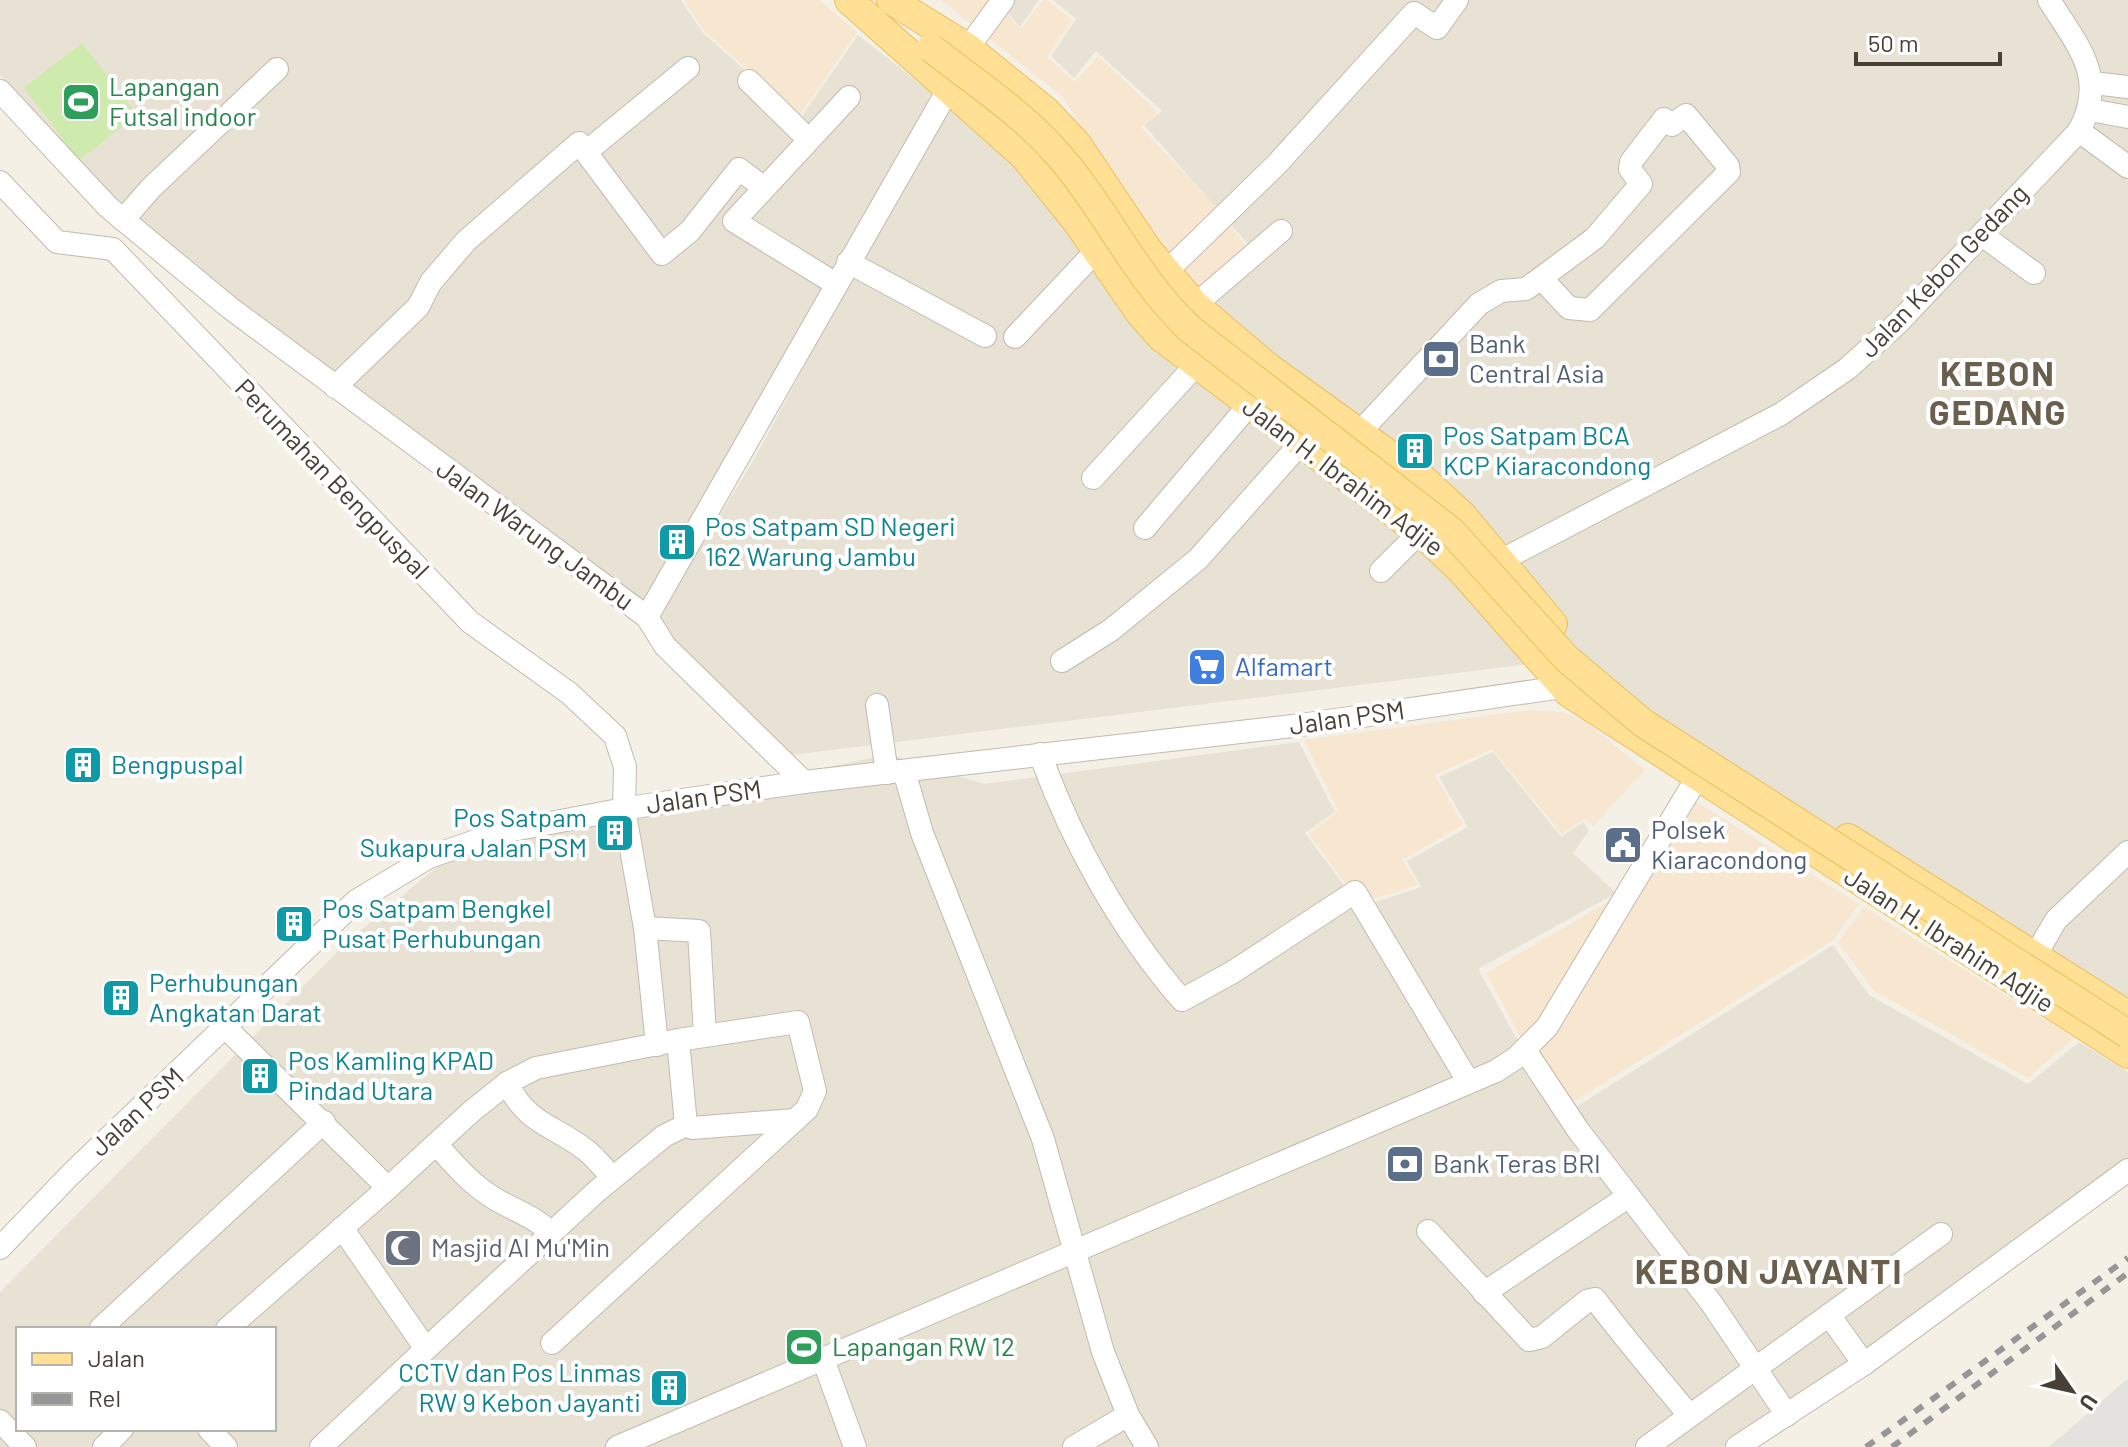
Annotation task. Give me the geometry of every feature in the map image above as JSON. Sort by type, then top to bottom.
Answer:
[{"type":"main road","name":"Jalan H. Ibrahim Adjie","points":[[849,0],[927,19],[1014,84],[1077,144],[1148,250],[1195,305],[1268,367],[1422,478],[1462,515],[1571,645],[1689,760],[2128,1054]]},
{"type":"main road","name":"Jalan H. Ibrahim Adjie","points":[[890,12],[899,48],[1024,156],[1151,327],[1195,366],[1420,532],[1461,570],[1560,684],[2035,956],[2128,1015]]},
{"type":"main road","points":[[890,12],[1029,125],[1056,152],[1163,305],[1451,531],[1523,613],[1598,688],[1701,763],[2128,1034]]},
{"type":"main road","points":[[1571,645],[1563,644],[1549,654],[1560,684],[1577,694],[1590,688],[1595,674],[1593,667]]},
{"type":"street","points":[[968,48],[1003,0]]},
{"type":"street","points":[[1166,272],[1277,164],[1408,6],[1437,28],[1457,0]]},
{"type":"street","name":"Jalan Kebon Gedang","points":[[1502,560],[1781,414],[1847,369],[1899,322],[2079,131],[2090,110],[2093,83],[2086,61],[2049,0]]},
{"type":"street","points":[[586,152],[688,68]]},
{"type":"street","points":[[123,220],[151,188],[277,69]]},
{"type":"street","points":[[749,81],[808,139]]},
{"type":"street","points":[[2093,83],[2128,87]]},
{"type":"street","name":"Jalan Warung Jambu","points":[[0,91],[123,220],[230,308],[647,617],[948,90]]},
{"type":"street","points":[[836,284],[734,221],[849,97]]},
{"type":"street","points":[[2090,110],[2128,117]]},
{"type":"street","points":[[1360,432],[1487,297],[1501,291],[1522,290],[1595,238],[1641,184],[1630,169],[1631,162],[1664,119],[1672,125],[1686,115],[1728,166],[1729,172],[1590,310],[1569,308],[1541,278]]},
{"type":"street","points":[[2079,131],[2128,167]]},
{"type":"street","points":[[335,387],[418,307],[431,282],[466,241],[579,143],[662,254],[690,231],[739,169],[763,187]]},
{"type":"street","name":"Perumahan Bengpuspal","points":[[0,182],[57,242],[113,249],[470,622],[593,712],[615,736],[625,767],[624,809],[645,928],[686,1125]]},
{"type":"street","points":[[1195,305],[1281,231]]},
{"type":"street","points":[[1982,235],[2034,273]]},
{"type":"street","points":[[1015,337],[1096,251]]},
{"type":"street","points":[[848,262],[985,336]]},
{"type":"street","points":[[1093,478],[1195,366]]},
{"type":"street","points":[[1145,528],[1249,405]]},
{"type":"street","points":[[1062,661],[1111,630],[1198,559],[1301,443]]},
{"type":"street","points":[[1381,571],[1420,532]]},
{"type":"street","points":[[647,617],[665,646],[804,782]]},
{"type":"street","name":"Jalan PSM","points":[[0,1248],[70,1175],[356,901],[429,857],[502,832],[624,809],[804,782],[1301,725],[1560,684]]},
{"type":"street","points":[[877,705],[895,772],[1043,1139],[1103,1352],[1128,1415],[1147,1447]]},
{"type":"street","points":[[1040,754],[1115,909],[1143,955],[1182,1000],[1233,972],[1355,892],[1468,1081]]},
{"type":"street","points":[[617,1447],[1496,1071],[1525,1050],[1561,1005],[1689,760]]},
{"type":"street","points":[[2035,956],[2056,920],[2128,852]]},
{"type":"street","points":[[645,928],[699,931],[705,1036]]},
{"type":"street","points":[[229,1327],[507,1083],[536,1068],[668,1042],[798,1022],[815,1098],[795,1120],[552,1343]]},
{"type":"street","points":[[226,1028],[388,1188]]},
{"type":"street","points":[[1525,1050],[1578,1130],[1690,1273],[1787,1415]]},
{"type":"street","points":[[507,1083],[514,1097],[543,1126],[586,1150],[613,1178]]},
{"type":"street","points":[[321,1447],[551,1233],[664,1136],[686,1125],[692,1128],[795,1120]]},
{"type":"street","points":[[102,1327],[324,1122]]},
{"type":"street","points":[[436,1144],[467,1178],[493,1198],[532,1216],[551,1233]]},
{"type":"street","points":[[1737,1447],[1864,1364],[2128,1170]]},
{"type":"street","points":[[1484,1293],[1629,1196]]},
{"type":"street","points":[[342,1228],[426,1349]]},
{"type":"street","points":[[1428,1231],[1519,1332],[1532,1340],[1595,1299],[1616,1331],[1635,1347],[1689,1415]]},
{"type":"street","points":[[1647,1447],[1941,1234]]},
{"type":"street","points":[[1829,1315],[1864,1364]]},
{"type":"street","points":[[823,1359],[855,1447]]},
{"type":"street","points":[[1074,1447],[1128,1415]]},
{"type":"street","points":[[0,1421],[25,1447]]},
{"type":"street","points":[[104,1447],[120,1431]]},
{"type":"street","points":[[211,1431],[226,1447]]},
{"type":"shaded area","points":[[0,0],[681,0],[702,32],[800,119],[858,35],[932,93],[866,219],[639,613],[353,395],[118,205],[0,75]]},
{"type":"shaded area","points":[[684,0],[819,0],[857,32],[800,115],[704,31]]},
{"type":"shaded area","points":[[941,0],[995,0],[1021,29],[1043,0],[1048,0],[1072,20],[1047,57],[1075,82],[1098,56],[1158,112],[1141,127],[1209,199],[1251,252],[1196,299],[1140,221],[1063,97]]},
{"type":"shaded area","points":[[997,0],[1039,0],[1020,27]]},
{"type":"shaded area","points":[[1053,0],[2128,0],[2128,1025],[1568,663],[1452,486],[1203,306],[1260,258],[1144,125],[1162,111],[1096,51],[1074,78],[1051,56],[1076,19]]},
{"type":"shaded area","points":[[952,106],[1436,553],[1531,664],[791,755],[673,641],[658,616],[753,461],[888,212]]},
{"type":"shaded area","points":[[1530,710],[1561,712],[1583,720],[1645,770],[1593,826],[1585,819],[1562,834],[1492,749],[1435,775],[1463,825],[1402,860],[1418,885],[1360,903],[1309,834],[1338,811],[1304,740]]},
{"type":"shaded area","points":[[1299,742],[1335,812],[1305,833],[1360,907],[1421,887],[1407,861],[1468,827],[1439,777],[1493,752],[1561,837],[1583,822],[1589,831],[1573,853],[1616,893],[1478,969],[1560,1117],[1833,945],[1869,995],[2028,1084],[2079,1042],[2128,1072],[2128,1162],[1884,1340],[1723,1447],[0,1447],[0,1292],[349,940],[486,826],[778,778],[889,754],[984,784]]},
{"type":"shaded area","points":[[1686,795],[1859,904],[1833,940],[1560,1110],[1486,973],[1621,894]]},
{"type":"shaded area","points":[[1864,907],[2074,1038],[2028,1078],[1873,990],[1838,942]]},
{"type":"shaded area","points":[[2128,1378],[2128,1447],[2048,1447],[2071,1428]]},
{"type":"green space","name":"Lapangan Futsal indoor","points":[[82,43],[137,115],[79,160],[24,88]]},
{"type":"green space","name":"Lapangan RW 12","points":[[805,1329],[818,1356],[802,1364],[789,1337]]},
{"type":"railway","points":[[1866,1447],[2128,1258]]},
{"type":"railway","points":[[1892,1447],[2128,1273]]},
{"type":"place","name":"Lapangan Futsal indoor","points":[[81,102]]},
{"type":"place","name":"Bank Central Asia","points":[[1441,359]]},
{"type":"place","name":"Pos Satpam BCA KCP Kiaracondong","points":[[1415,451]]},
{"type":"place","name":"Pos Satpam SD Negeri 162 Warung Jambu","points":[[677,542]]},
{"type":"place","name":"Alfamart","points":[[1207,667]]},
{"type":"place","name":"Bengpuspal","points":[[83,765]]},
{"type":"place","name":"Pos Satpam Sukapura Jalan PSM","points":[[615,833]]},
{"type":"place","name":"Polsek Kiaracondong","points":[[1623,845]]},
{"type":"place","name":"Pos Satpam Bengkel Pusat Perhubungan","points":[[294,924]]},
{"type":"place","name":"Perhubungan Angkatan Darat","points":[[121,998]]},
{"type":"place","name":"Pos Kamling KPAD Pindad Utara","points":[[260,1076]]},
{"type":"place","name":"Bank Teras BRI","points":[[1405,1164]]},
{"type":"place","name":"Masjid Al Mu'Min","points":[[403,1248]]},
{"type":"place","name":"Lapangan RW 12","points":[[804,1347]]},
{"type":"place","name":"CCTV dan Pos Linmas RW 9 Kebon Jayanti","points":[[669,1388]]},
{"type":"district","name":"KEBON GEDANG","points":[[1998,394]]},
{"type":"district","name":"KEBON JAYANTI","points":[[1769,1272]]}]
